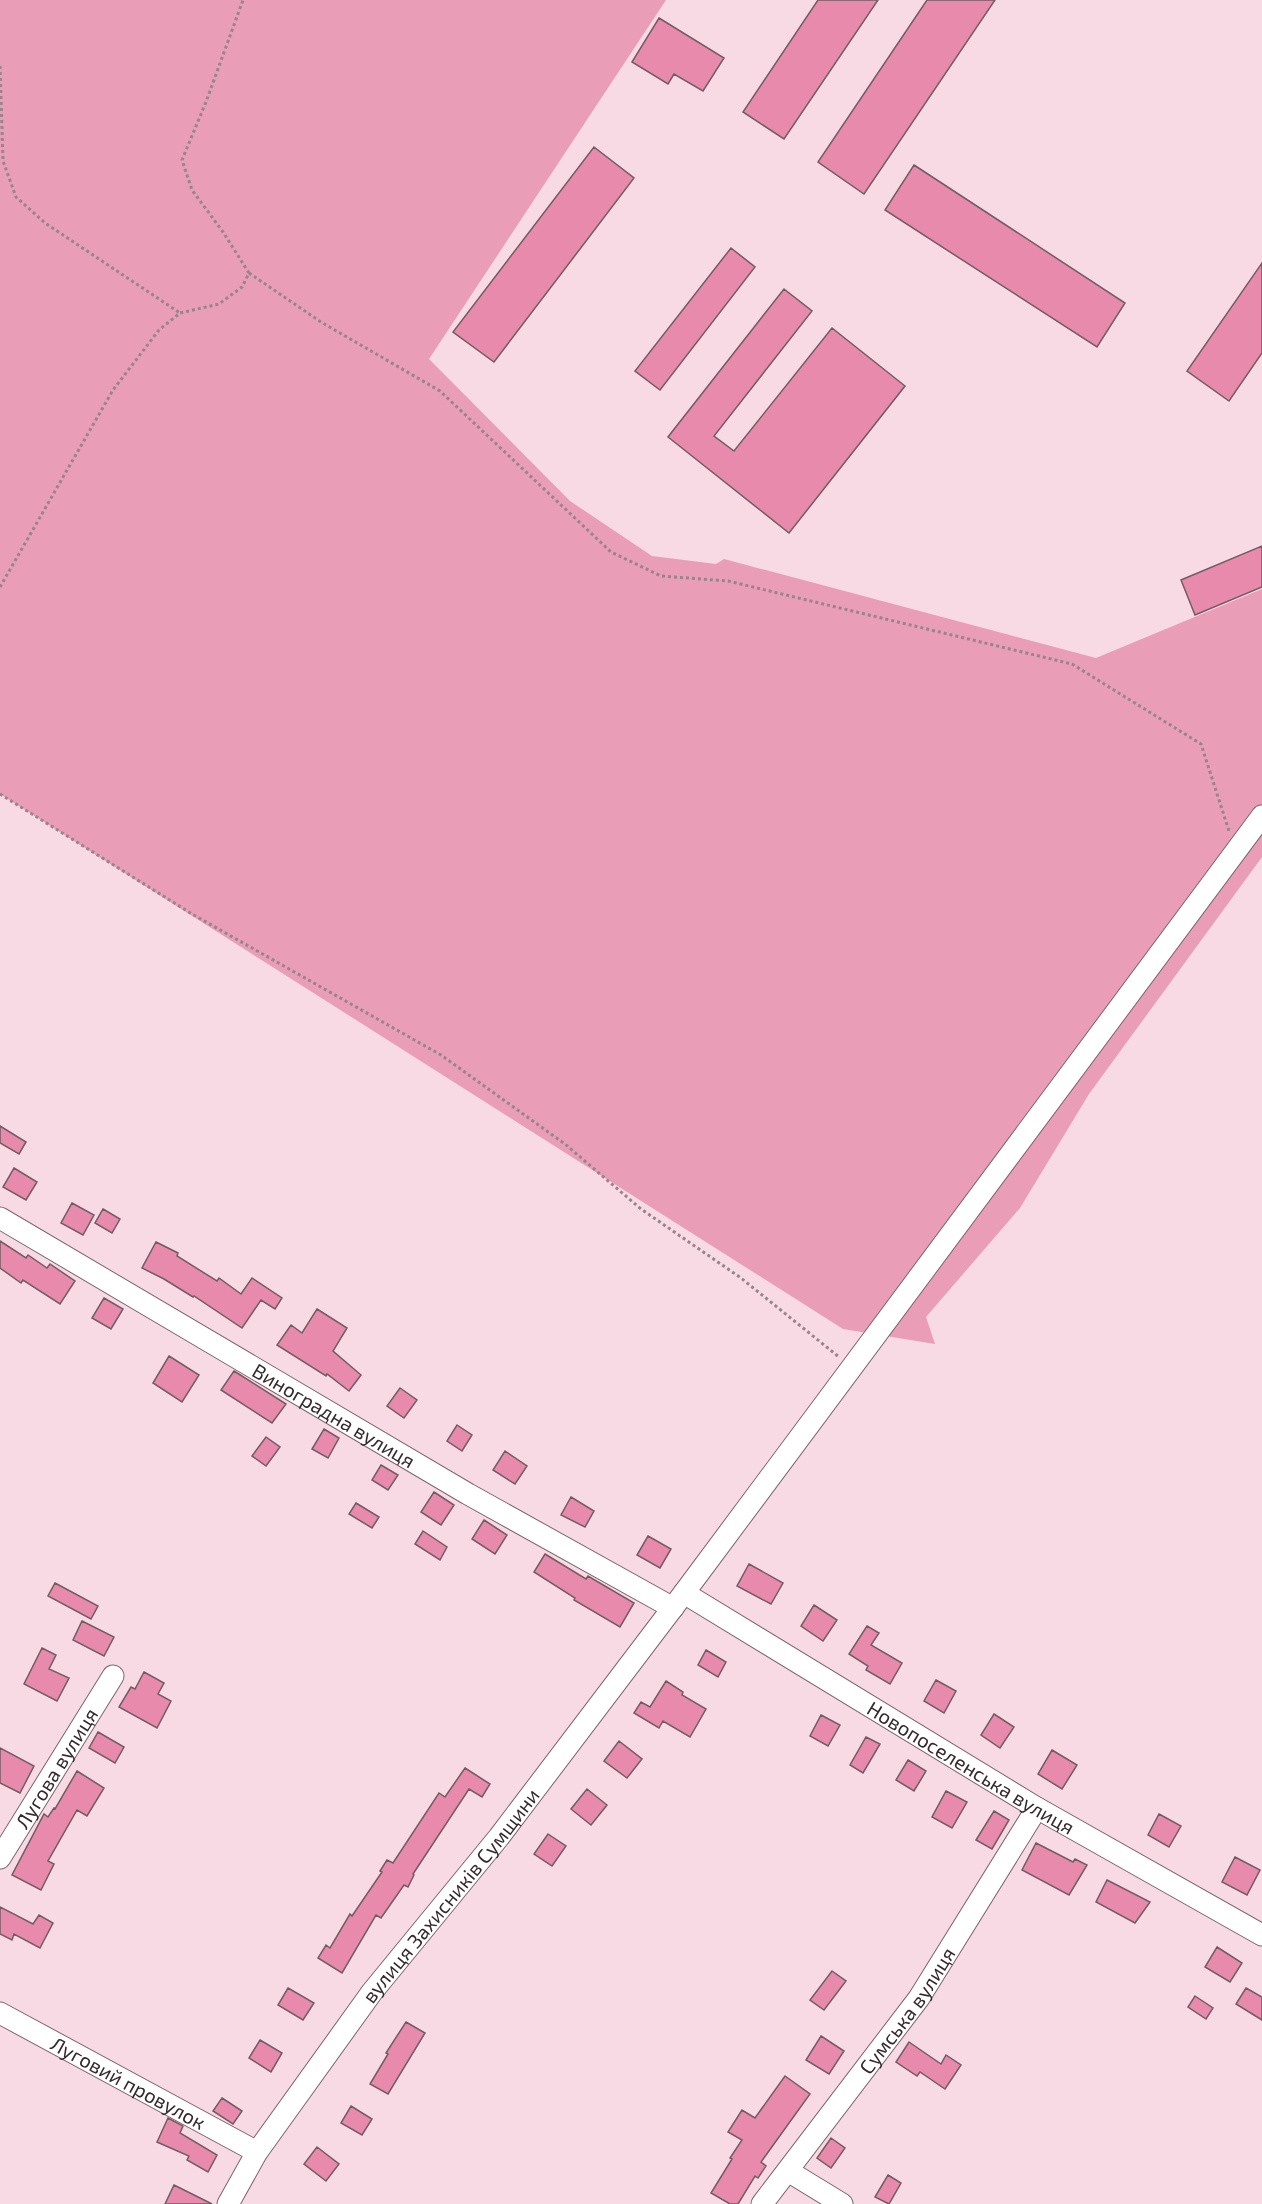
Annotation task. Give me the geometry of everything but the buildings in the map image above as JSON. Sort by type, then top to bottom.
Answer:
[{"type":"street","name":"вулиця Захисників Сумщини","points":[[228,2204],[257,2152],[372,1992],[499,1837],[678,1601],[1262,816]]},
{"type":"street","name":"Виноградна вулиця","points":[[0,1218],[468,1494],[678,1601]]},
{"type":"street","name":"Новопоселенська вулиця","points":[[678,1601],[1262,1935]]},
{"type":"street","name":"Лугова вулиця","points":[[0,1858],[113,1676]]},
{"type":"street","name":"Сумська вулиця","points":[[762,2204],[919,1998],[1037,1808]]},
{"type":"street","name":"Луговий провулок","points":[[0,2013],[257,2152]]},
{"type":"street","points":[[788,2171],[842,2204]]},
{"type":"path","points":[[243,0],[182,160],[192,190],[249,273],[321,322],[440,391],[611,552],[661,576],[728,581],[1072,663],[1201,744],[1235,850]]},
{"type":"path","points":[[0,66],[3,161],[16,197],[45,224],[180,313]]},
{"type":"path","points":[[0,587],[113,390],[159,330],[180,313],[219,304],[242,286],[249,273]]},
{"type":"path","points":[[0,794],[192,914],[441,1055],[565,1144],[641,1209],[741,1278],[850,1367]]},
{"type":"shaded area","points":[[0,0],[666,0],[429,359],[570,501],[652,556],[716,564],[724,559],[1096,658],[1262,589],[1262,857],[1089,1094],[1020,1208],[926,1317],[935,1344],[843,1329],[0,794]]}]
